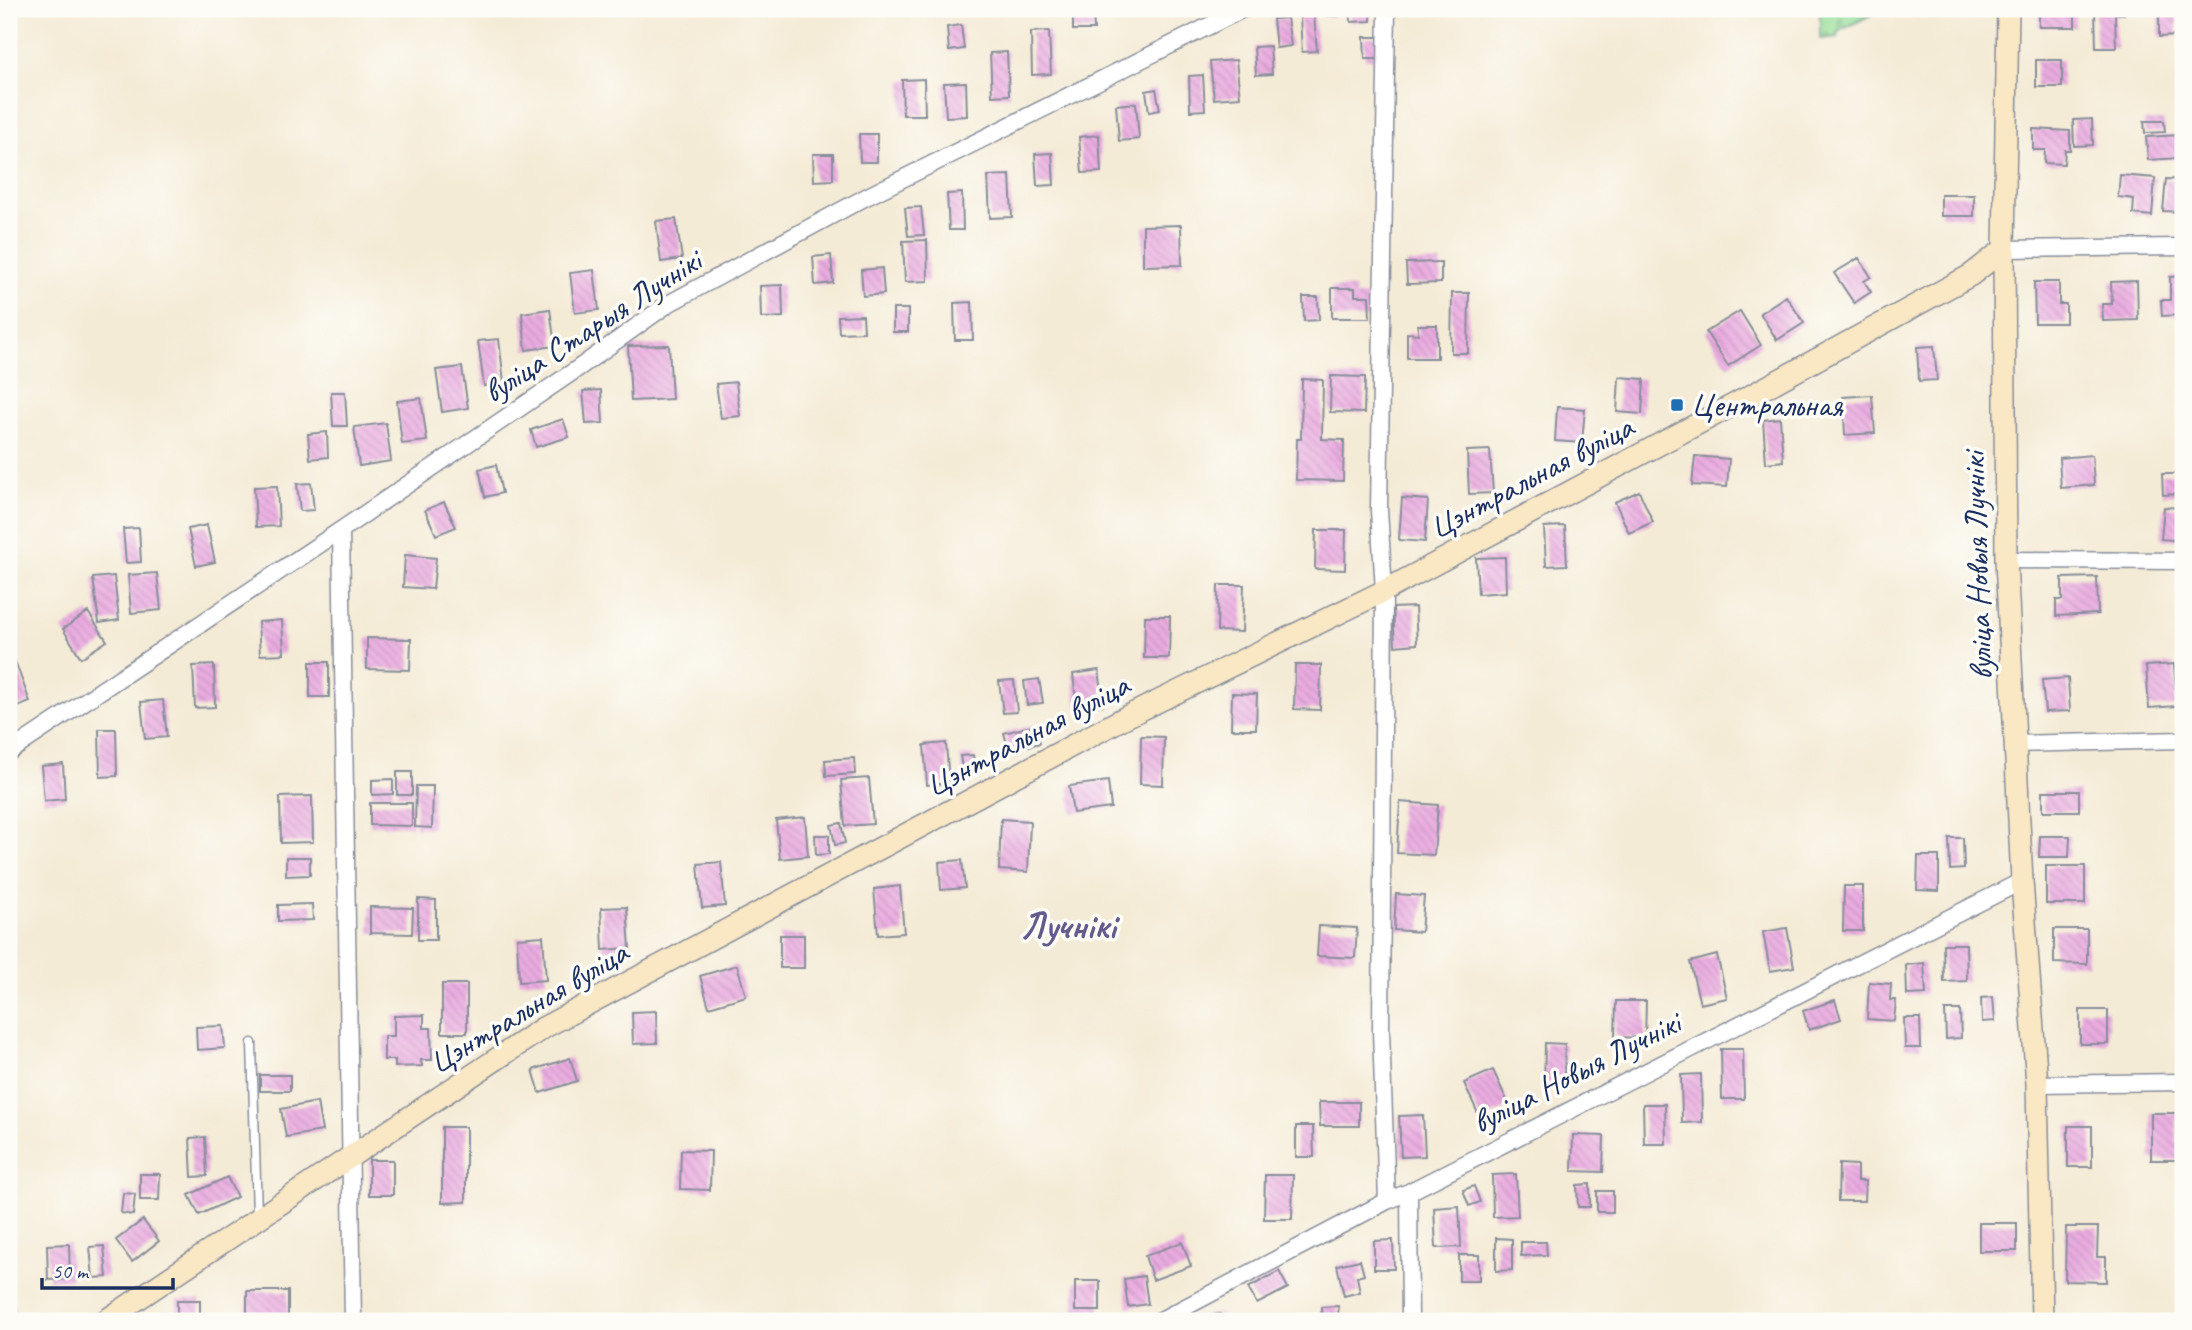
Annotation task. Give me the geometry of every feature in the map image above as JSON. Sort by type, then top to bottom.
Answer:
[{"type":"main road","name":"вуліца Новыя Лучнікі","points":[[2008,9],[2004,249],[2006,560],[2014,744],[2036,1084],[2042,1321]]},
{"type":"main road","name":"Цэнтральная вуліца","points":[[105,1321],[542,1027],[1126,717],[1384,591],[1971,275],[2004,249]]},
{"type":"street","name":"вуліца Старыя Лучнікі","points":[[9,752],[341,530],[668,304],[866,197],[1243,9]]},
{"type":"street","points":[[1387,9],[1379,510],[1384,591],[1381,1031],[1387,1201]]},
{"type":"street","points":[[2004,249],[2183,247]]},
{"type":"street","points":[[341,530],[353,1321]]},
{"type":"street","points":[[2006,560],[2183,561]]},
{"type":"street","points":[[2014,744],[2183,740]]},
{"type":"street","name":"вуліца Новыя Лучнікі","points":[[1159,1321],[1387,1201],[2022,881]]},
{"type":"street","points":[[2036,1084],[2183,1082]]},
{"type":"street","points":[[1409,1192],[1410,1321]]},
{"type":"lane","points":[[252,1043],[257,1218]]},
{"type":"green space","points":[[1820,9],[1882,9],[1839,31],[1838,37],[1820,39]]},
{"type":"building","points":[[1073,9],[1093,9],[1094,30],[1073,30]]},
{"type":"building","points":[[1326,9],[1338,9],[1339,16],[1327,16]]},
{"type":"building","points":[[1350,9],[1371,9],[1371,21],[1351,22]]},
{"type":"building","points":[[2039,9],[2075,9],[2075,27],[2039,27]]},
{"type":"building","points":[[2095,9],[2123,9],[2124,14],[2115,14],[2116,48],[2096,48]]},
{"type":"building","points":[[2159,9],[2183,9],[2183,14],[2177,14],[2177,36],[2159,37]]},
{"type":"building","points":[[1314,15],[1317,51],[1302,52],[1300,16]]},
{"type":"building","points":[[1287,18],[1291,46],[1276,48],[1273,19]]},
{"type":"building","points":[[961,25],[964,49],[949,51],[947,27]]},
{"type":"building","points":[[1049,31],[1051,74],[1032,75],[1031,32]]},
{"type":"building","points":[[1364,37],[1380,37],[1381,59],[1365,59]]},
{"type":"building","points":[[1270,46],[1272,74],[1256,75],[1254,47]]},
{"type":"building","points":[[1007,52],[1009,95],[992,96],[990,53]]},
{"type":"building","points":[[1236,60],[1240,97],[1214,99],[1210,62]]},
{"type":"building","points":[[2036,60],[2062,60],[2062,87],[2036,87]]},
{"type":"building","points":[[1203,75],[1205,110],[1190,111],[1189,76]]},
{"type":"building","points":[[924,79],[925,115],[903,115],[902,80]]},
{"type":"building","points":[[966,82],[967,116],[946,117],[944,83]]},
{"type":"building","points":[[1156,89],[1160,110],[1149,112],[1146,91]]},
{"type":"building","points":[[1136,103],[1139,139],[1119,141],[1116,105]]},
{"type":"building","points":[[2092,119],[2093,145],[2074,146],[2073,120]]},
{"type":"building","points":[[2144,121],[2164,121],[2165,132],[2145,133]]},
{"type":"building","points":[[2033,129],[2070,131],[2070,150],[2065,150],[2064,164],[2044,163],[2045,150],[2033,150]]},
{"type":"building","points":[[859,134],[877,134],[877,162],[860,162]]},
{"type":"building","points":[[1099,135],[1101,172],[1082,173],[1079,137]]},
{"type":"building","points":[[2179,135],[2180,158],[2148,160],[2146,137]]},
{"type":"building","points":[[1052,153],[1054,185],[1037,186],[1035,154]]},
{"type":"building","points":[[813,154],[833,154],[833,180],[814,181]]},
{"type":"building","points":[[1010,175],[1012,217],[990,218],[988,176]]},
{"type":"building","points":[[2120,175],[2155,178],[2152,216],[2133,214],[2134,199],[2118,197]]},
{"type":"building","points":[[2166,179],[2183,180],[2183,212],[2163,211]]},
{"type":"building","points":[[962,193],[963,230],[949,230],[947,194]]},
{"type":"building","points":[[1941,195],[1974,195],[1974,216],[1941,216]]},
{"type":"building","points":[[921,207],[924,235],[908,236],[905,208]]},
{"type":"building","points":[[676,219],[682,259],[661,262],[656,221]]},
{"type":"building","points":[[1181,225],[1182,265],[1143,266],[1143,226]]},
{"type":"building","points":[[927,240],[928,281],[905,282],[903,241]]},
{"type":"building","points":[[831,255],[833,283],[815,285],[813,257]]},
{"type":"building","points":[[1859,258],[1871,277],[1864,281],[1871,292],[1854,303],[1834,273]]},
{"type":"building","points":[[1441,262],[1441,283],[1407,284],[1406,263]]},
{"type":"building","points":[[882,268],[884,294],[863,296],[861,270]]},
{"type":"building","points":[[594,270],[599,310],[575,313],[570,273]]},
{"type":"building","points":[[2183,276],[2183,315],[2162,316],[2161,300],[2170,300],[2170,277]]},
{"type":"building","points":[[2137,281],[2138,320],[2103,321],[2102,304],[2112,304],[2111,282]]},
{"type":"building","points":[[2034,282],[2059,282],[2059,304],[2066,304],[2066,323],[2035,323]]},
{"type":"building","points":[[782,285],[783,317],[761,318],[760,286]]},
{"type":"building","points":[[1332,288],[1355,288],[1355,296],[1369,296],[1370,318],[1332,318]]},
{"type":"building","points":[[1452,293],[1469,293],[1468,353],[1451,353]]},
{"type":"building","points":[[1786,296],[1804,323],[1777,340],[1760,313]]},
{"type":"building","points":[[1303,297],[1318,297],[1319,320],[1304,321]]},
{"type":"building","points":[[972,302],[973,340],[955,340],[954,303]]},
{"type":"building","points":[[550,309],[555,346],[526,350],[522,313]]},
{"type":"building","points":[[893,309],[908,309],[908,332],[893,332]]},
{"type":"building","points":[[1740,311],[1761,345],[1728,366],[1706,332]]},
{"type":"building","points":[[863,315],[864,332],[839,333],[838,316]]},
{"type":"building","points":[[1418,325],[1437,325],[1437,358],[1407,358],[1407,333],[1418,334]]},
{"type":"building","points":[[499,339],[504,383],[484,386],[478,341]]},
{"type":"building","points":[[669,345],[672,399],[631,401],[628,346]]},
{"type":"building","points":[[1934,346],[1937,380],[1919,381],[1917,347]]},
{"type":"building","points":[[462,367],[468,408],[442,412],[436,370]]},
{"type":"building","points":[[1331,376],[1365,377],[1364,413],[1330,412]]},
{"type":"building","points":[[1619,377],[1644,379],[1642,414],[1617,412]]},
{"type":"building","points":[[1302,379],[1323,380],[1322,439],[1344,440],[1343,481],[1296,480],[1297,439],[1301,439]]},
{"type":"building","points":[[736,382],[740,416],[721,418],[716,384]]},
{"type":"building","points":[[601,390],[603,423],[586,424],[583,391]]},
{"type":"building","points":[[331,392],[345,392],[347,426],[333,426]]},
{"type":"building","points":[[1872,395],[1875,433],[1845,435],[1843,397]]},
{"type":"building","points":[[421,398],[427,441],[402,444],[397,401]]},
{"type":"building","points":[[1557,407],[1585,409],[1582,443],[1555,441]]},
{"type":"building","points":[[1780,418],[1783,461],[1766,463],[1763,420]]},
{"type":"building","points":[[563,419],[569,437],[536,447],[531,430]]},
{"type":"building","points":[[386,423],[391,461],[359,466],[354,427]]},
{"type":"building","points":[[327,432],[328,457],[310,459],[308,434]]},
{"type":"building","points":[[1490,450],[1493,493],[1469,494],[1467,451]]},
{"type":"building","points":[[2092,455],[2094,485],[2061,488],[2059,458]]},
{"type":"building","points":[[1695,456],[1729,459],[1727,487],[1692,485]]},
{"type":"building","points":[[496,465],[502,493],[485,497],[479,469]]},
{"type":"building","points":[[2162,474],[2176,474],[2177,494],[2163,495]]},
{"type":"building","points":[[311,483],[314,510],[300,511],[297,484]]},
{"type":"building","points":[[277,486],[279,526],[256,527],[254,487]]},
{"type":"building","points":[[1639,491],[1653,522],[1629,533],[1615,502]]},
{"type":"building","points":[[1402,498],[1428,500],[1425,542],[1399,540]]},
{"type":"building","points":[[444,502],[456,527],[436,535],[425,510]]},
{"type":"building","points":[[2164,507],[2183,508],[2182,541],[2161,539]]},
{"type":"building","points":[[207,525],[215,562],[196,566],[188,529]]},
{"type":"building","points":[[1565,526],[1567,565],[1546,566],[1544,527]]},
{"type":"building","points":[[139,528],[141,562],[126,563],[123,529]]},
{"type":"building","points":[[1316,530],[1346,530],[1345,570],[1315,569]]},
{"type":"building","points":[[405,555],[436,558],[433,589],[403,587]]},
{"type":"building","points":[[1505,557],[1506,592],[1478,594],[1476,558]]},
{"type":"building","points":[[157,573],[161,610],[131,613],[128,575]]},
{"type":"building","points":[[114,576],[119,620],[99,623],[93,578]]},
{"type":"building","points":[[2097,577],[2098,614],[2056,616],[2056,600],[2062,600],[2062,578]]},
{"type":"building","points":[[1218,585],[1244,585],[1242,632],[1217,631]]},
{"type":"building","points":[[1415,607],[1417,644],[1395,646],[1393,608]]},
{"type":"building","points":[[88,612],[107,641],[81,658],[63,629]]},
{"type":"building","points":[[1145,616],[1170,616],[1169,658],[1144,658]]},
{"type":"building","points":[[282,620],[284,654],[260,655],[258,622]]},
{"type":"building","points":[[367,638],[411,639],[410,670],[367,669]]},
{"type":"building","points":[[15,661],[30,702],[13,709],[9,698],[9,664]]},
{"type":"building","points":[[310,662],[329,662],[329,697],[310,697]]},
{"type":"building","points":[[2174,664],[2177,706],[2149,708],[2146,666]]},
{"type":"building","points":[[214,665],[215,707],[195,708],[193,666]]},
{"type":"building","points":[[1295,665],[1321,665],[1320,710],[1294,709]]},
{"type":"building","points":[[1099,670],[1104,705],[1077,708],[1073,674]]},
{"type":"building","points":[[2068,678],[2070,711],[2045,712],[2042,680]]},
{"type":"building","points":[[1039,679],[1043,703],[1027,705],[1024,681]]},
{"type":"building","points":[[1014,680],[1017,712],[1003,713],[999,681]]},
{"type":"building","points":[[1232,693],[1257,694],[1256,729],[1231,729]]},
{"type":"building","points":[[163,700],[167,737],[145,739],[141,702]]},
{"type":"building","points":[[1035,725],[1040,743],[1009,751],[1004,733]]},
{"type":"building","points":[[99,729],[116,729],[117,776],[100,777]]},
{"type":"building","points":[[1141,736],[1164,737],[1163,785],[1140,784]]},
{"type":"building","points":[[946,743],[949,783],[927,785],[924,745]]},
{"type":"building","points":[[973,755],[976,773],[963,775],[960,756]]},
{"type":"building","points":[[854,758],[855,774],[826,776],[825,760]]},
{"type":"building","points":[[63,764],[65,799],[44,801],[41,766]]},
{"type":"building","points":[[397,772],[412,772],[412,795],[397,795]]},
{"type":"building","points":[[869,778],[873,824],[845,826],[841,780]]},
{"type":"building","points":[[393,779],[393,794],[372,795],[372,780]]},
{"type":"building","points":[[1108,781],[1111,808],[1073,813],[1069,786]]},
{"type":"building","points":[[416,786],[433,786],[432,828],[415,827]]},
{"type":"building","points":[[2043,791],[2079,791],[2079,811],[2043,811]]},
{"type":"building","points":[[312,796],[313,842],[281,843],[280,797]]},
{"type":"building","points":[[1400,802],[1438,805],[1434,855],[1397,853]]},
{"type":"building","points":[[370,803],[412,803],[412,826],[370,825]]},
{"type":"building","points":[[805,817],[808,856],[780,859],[776,820]]},
{"type":"building","points":[[1001,819],[1030,821],[1028,872],[999,870]]},
{"type":"building","points":[[841,823],[845,843],[835,845],[831,825]]},
{"type":"building","points":[[815,835],[829,835],[829,854],[816,855]]},
{"type":"building","points":[[2040,836],[2070,836],[2069,857],[2039,857]]},
{"type":"building","points":[[1949,838],[1963,838],[1964,869],[1950,870]]},
{"type":"building","points":[[1918,856],[1939,856],[1939,891],[1917,890]]},
{"type":"building","points":[[286,857],[310,857],[310,875],[286,876]]},
{"type":"building","points":[[962,860],[965,888],[941,890],[939,862]]},
{"type":"building","points":[[721,862],[725,906],[702,908],[698,864]]},
{"type":"building","points":[[2046,866],[2085,866],[2085,904],[2046,904]]},
{"type":"building","points":[[900,886],[904,933],[878,935],[874,889]]},
{"type":"building","points":[[1844,886],[1863,886],[1863,931],[1843,931]]},
{"type":"building","points":[[1396,894],[1424,896],[1421,932],[1394,930]]},
{"type":"building","points":[[418,899],[436,900],[436,940],[418,940]]},
{"type":"building","points":[[312,904],[313,920],[278,921],[278,905]]},
{"type":"building","points":[[370,907],[413,908],[412,934],[370,933]]},
{"type":"building","points":[[627,907],[630,948],[603,950],[601,908]]},
{"type":"building","points":[[1319,926],[1357,928],[1355,958],[1317,956]]},
{"type":"building","points":[[1787,928],[1794,967],[1770,971],[1763,932]]},
{"type":"building","points":[[2054,929],[2087,929],[2087,964],[2054,963]]},
{"type":"building","points":[[780,935],[804,935],[804,968],[780,968]]},
{"type":"building","points":[[543,936],[546,980],[519,982],[517,938]]},
{"type":"building","points":[[1943,944],[1966,944],[1967,981],[1944,982]]},
{"type":"building","points":[[1717,955],[1727,998],[1700,1004],[1690,962]]},
{"type":"building","points":[[1924,963],[1926,994],[1907,995],[1906,965]]},
{"type":"building","points":[[737,965],[746,996],[709,1007],[700,976]]},
{"type":"building","points":[[1869,982],[1891,984],[1890,1000],[1896,1000],[1894,1021],[1867,1019]]},
{"type":"building","points":[[442,984],[467,984],[467,1033],[442,1033]]},
{"type":"building","points":[[1993,997],[1995,1021],[1982,1022],[1981,998]]},
{"type":"building","points":[[1835,1000],[1841,1019],[1809,1030],[1803,1011]]},
{"type":"building","points":[[1616,1001],[1646,1001],[1645,1038],[1615,1037]]},
{"type":"building","points":[[1945,1010],[1960,1010],[1961,1038],[1946,1039]]},
{"type":"building","points":[[2080,1010],[2108,1010],[2108,1044],[2080,1044]]},
{"type":"building","points":[[656,1011],[657,1043],[633,1044],[632,1012]]},
{"type":"building","points":[[424,1015],[424,1028],[431,1028],[432,1060],[421,1060],[422,1066],[395,1067],[395,1060],[384,1060],[384,1036],[394,1036],[394,1016]]},
{"type":"building","points":[[1904,1018],[1920,1018],[1921,1048],[1905,1048]]},
{"type":"building","points":[[223,1026],[225,1048],[197,1050],[196,1027]]},
{"type":"building","points":[[1545,1043],[1565,1044],[1564,1086],[1544,1086]]},
{"type":"building","points":[[1721,1049],[1743,1049],[1744,1099],[1722,1099]]},
{"type":"building","points":[[570,1058],[577,1081],[540,1093],[533,1070]]},
{"type":"building","points":[[1493,1070],[1510,1107],[1481,1120],[1464,1083]]},
{"type":"building","points":[[1701,1074],[1702,1122],[1682,1123],[1681,1075]]},
{"type":"building","points":[[260,1075],[290,1075],[290,1091],[260,1091]]},
{"type":"building","points":[[317,1102],[322,1131],[286,1137],[281,1109]]},
{"type":"building","points":[[1319,1102],[1359,1102],[1359,1126],[1320,1126]]},
{"type":"building","points":[[1643,1104],[1665,1104],[1666,1144],[1644,1144]]},
{"type":"building","points":[[2151,1113],[2177,1113],[2177,1160],[2151,1160]]},
{"type":"building","points":[[1423,1115],[1425,1156],[1401,1157],[1399,1116]]},
{"type":"building","points":[[1296,1126],[1313,1126],[1314,1157],[1296,1157]]},
{"type":"building","points":[[2068,1126],[2092,1126],[2092,1167],[2068,1167]]},
{"type":"building","points":[[442,1127],[466,1127],[466,1202],[442,1203]]},
{"type":"building","points":[[1573,1135],[1604,1136],[1603,1172],[1572,1171]]},
{"type":"building","points":[[205,1137],[207,1176],[192,1177],[190,1138]]},
{"type":"building","points":[[681,1150],[711,1151],[710,1190],[680,1189]]},
{"type":"building","points":[[369,1160],[393,1160],[393,1195],[369,1195]]},
{"type":"building","points":[[1839,1164],[1857,1165],[1857,1181],[1865,1181],[1864,1201],[1838,1201]]},
{"type":"building","points":[[140,1174],[160,1174],[159,1200],[140,1200]]},
{"type":"building","points":[[1516,1174],[1518,1216],[1493,1217],[1492,1175]]},
{"type":"building","points":[[1265,1175],[1293,1175],[1292,1219],[1264,1219]]},
{"type":"building","points":[[227,1177],[237,1197],[199,1215],[189,1195]]},
{"type":"building","points":[[1590,1184],[1590,1207],[1578,1207],[1577,1185]]},
{"type":"building","points":[[1474,1186],[1480,1202],[1469,1206],[1463,1190]]},
{"type":"building","points":[[1597,1191],[1613,1191],[1613,1212],[1597,1212]]},
{"type":"building","points":[[123,1193],[135,1194],[133,1215],[121,1213]]},
{"type":"building","points":[[1459,1206],[1461,1247],[1436,1248],[1434,1208]]},
{"type":"building","points":[[143,1220],[159,1241],[132,1262],[116,1240]]},
{"type":"building","points":[[1979,1223],[2017,1223],[2017,1251],[1979,1251]]},
{"type":"building","points":[[2066,1227],[2098,1227],[2097,1257],[2106,1257],[2106,1282],[2065,1281]]},
{"type":"building","points":[[1496,1238],[1512,1239],[1512,1270],[1496,1271]]},
{"type":"building","points":[[1393,1240],[1394,1269],[1374,1269],[1374,1241]]},
{"type":"building","points":[[1182,1242],[1191,1266],[1153,1280],[1145,1256]]},
{"type":"building","points":[[1521,1242],[1546,1242],[1547,1255],[1521,1256]]},
{"type":"building","points":[[69,1244],[70,1279],[48,1280],[47,1245]]},
{"type":"building","points":[[104,1246],[107,1277],[93,1278],[90,1247]]},
{"type":"building","points":[[1459,1255],[1479,1255],[1479,1281],[1459,1281]]},
{"type":"building","points":[[1360,1260],[1364,1275],[1357,1277],[1360,1292],[1344,1296],[1337,1265]]},
{"type":"building","points":[[1279,1271],[1288,1288],[1257,1304],[1248,1288]]},
{"type":"building","points":[[1144,1276],[1148,1304],[1128,1307],[1124,1279]]},
{"type":"building","points":[[1075,1281],[1100,1281],[1100,1311],[1075,1311]]},
{"type":"building","points":[[247,1291],[288,1291],[288,1321],[247,1321]]},
{"type":"building","points":[[177,1300],[200,1300],[200,1314],[209,1314],[209,1321],[177,1321]]},
{"type":"building","points":[[14,1305],[17,1321],[9,1321],[9,1306]]},
{"type":"building","points":[[1338,1306],[1339,1321],[1322,1321],[1321,1307]]},
{"type":"building","points":[[1220,1314],[1221,1321],[1204,1321],[1203,1316]]},
{"type":"place","name":"Центральная","points":[[1677,405]]},
{"type":"district","name":"Лучнікі","points":[[1068,925]]}]
